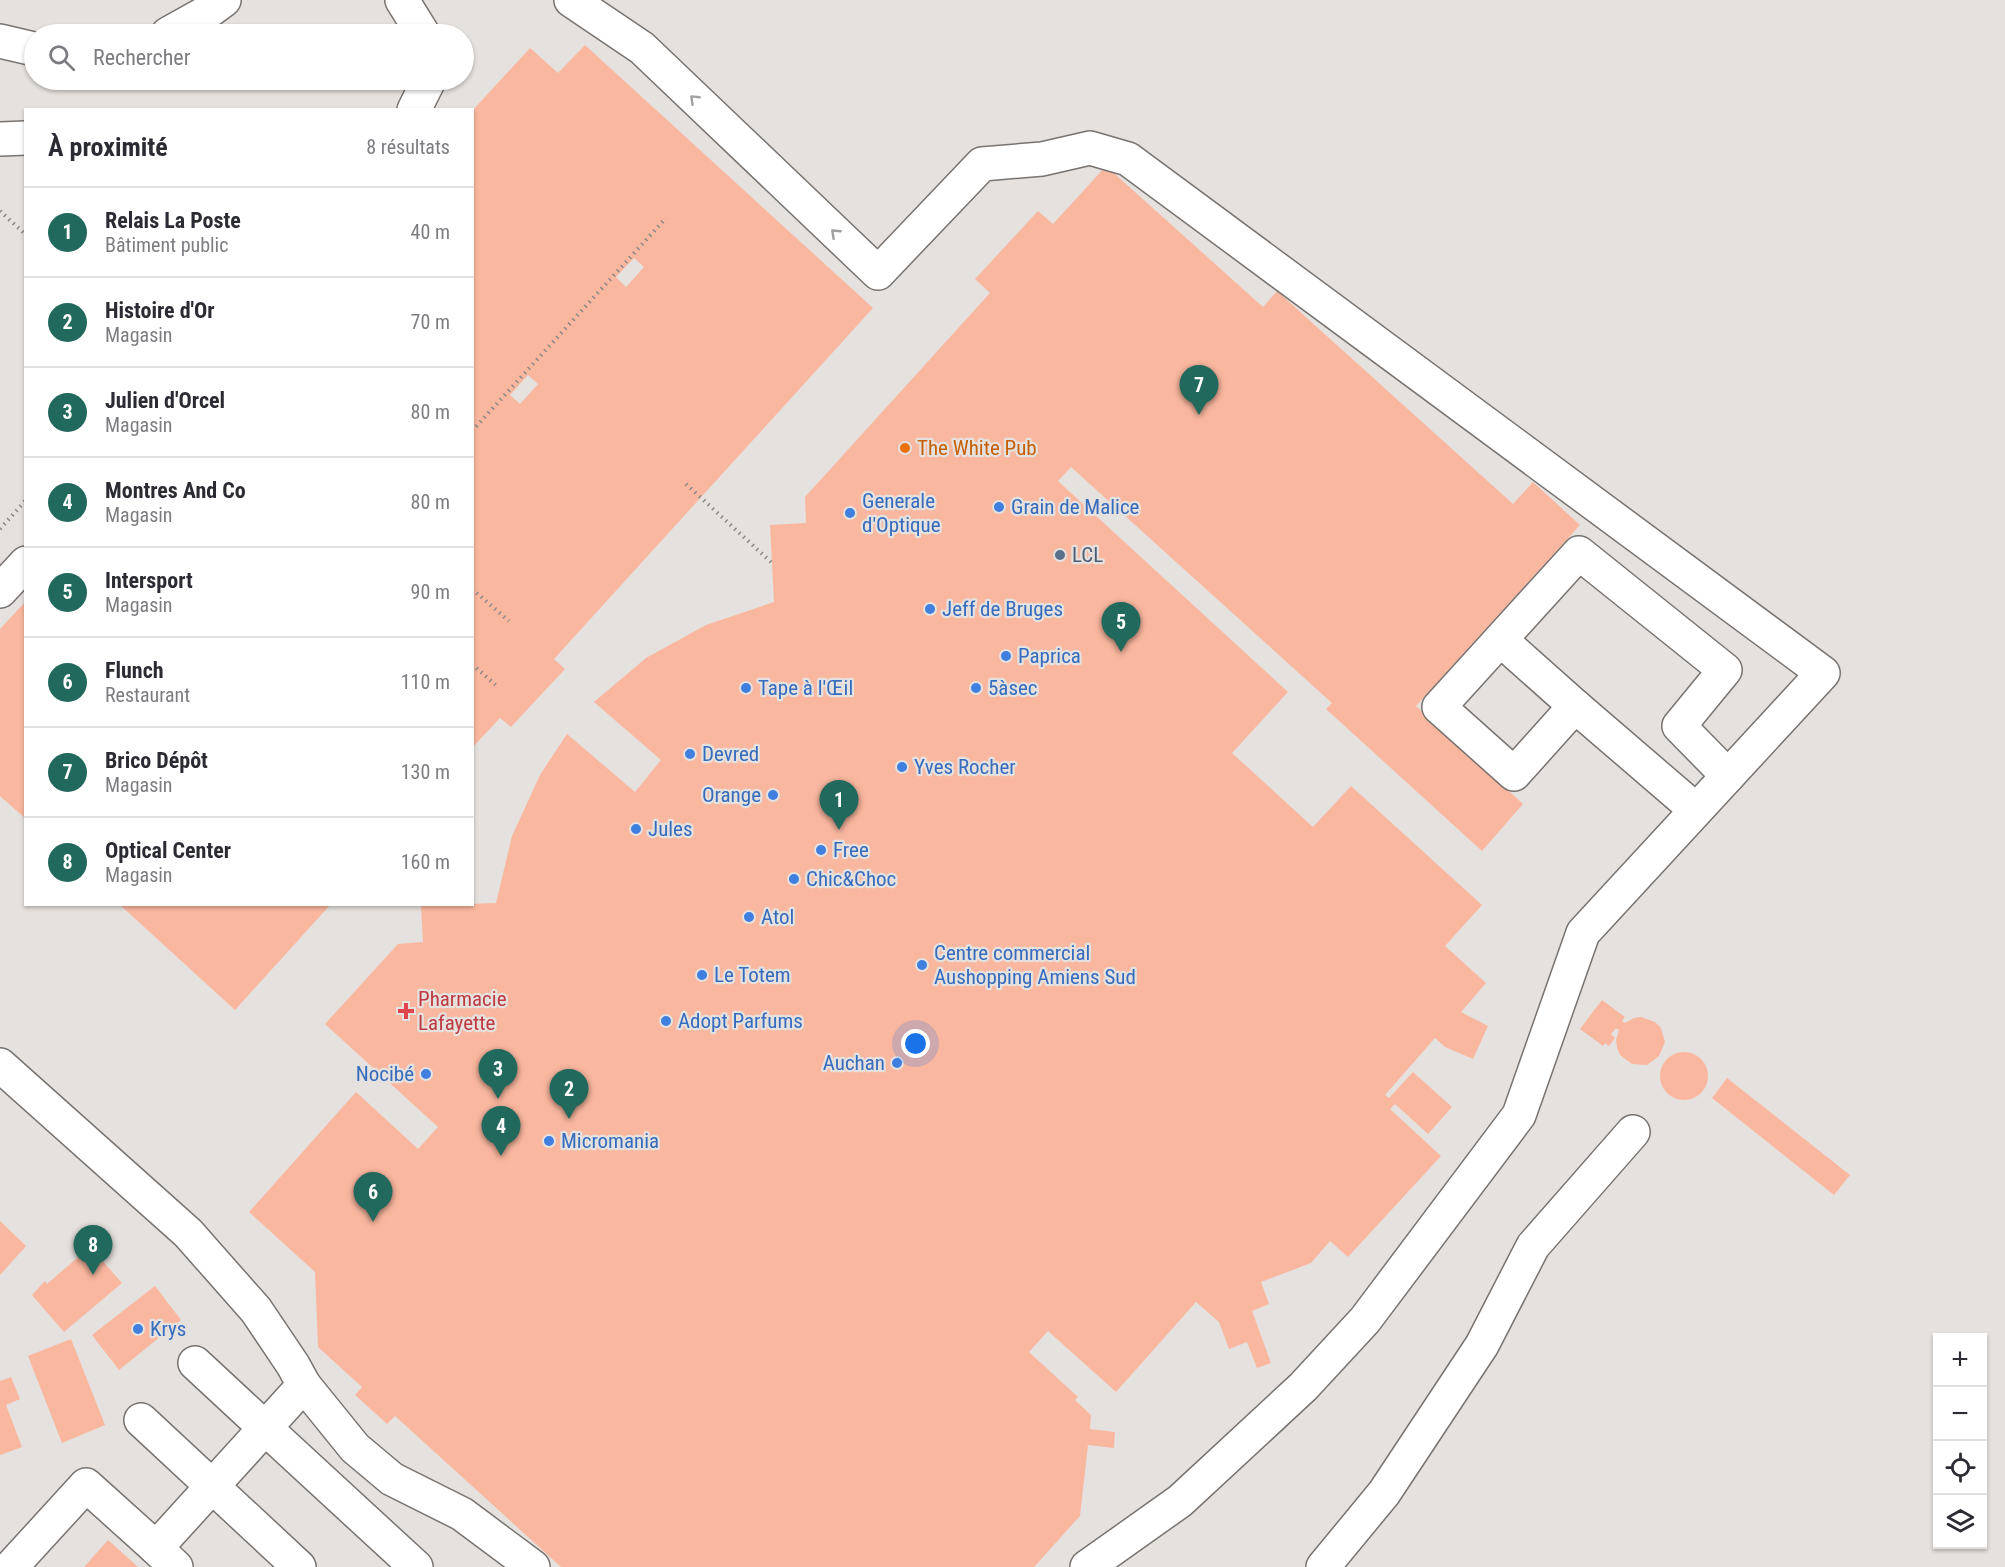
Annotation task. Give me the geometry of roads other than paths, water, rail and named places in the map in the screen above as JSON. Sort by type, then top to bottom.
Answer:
[{"type":"street","points":[[186,24],[224,0]]},
{"type":"street","points":[[402,0],[417,24]]},
{"type":"street","points":[[571,0],[642,48],[878,273],[982,164],[1042,159],[1090,148],[1128,159],[1823,673],[1583,933],[1519,1115],[1365,1320],[1303,1387],[1180,1501],[1087,1567]]},
{"type":"street","points":[[0,41],[24,47]]},
{"type":"street","points":[[415,108],[424,90]]},
{"type":"street","points":[[0,140],[24,138]]},
{"type":"street","points":[[1575,706],[1514,774],[1439,707],[1579,553],[1725,670],[1679,726],[1728,776]]},
{"type":"street","points":[[1,588],[24,565]]},
{"type":"street","points":[[1501,640],[1696,810]]},
{"type":"street","points":[[0,1065],[188,1233],[255,1310],[304,1385],[355,1448],[392,1479],[462,1514],[533,1567]]},
{"type":"street","points":[[1323,1567],[1384,1493],[1476,1354],[1533,1246],[1633,1132]]},
{"type":"street","points":[[195,1363],[416,1567]]},
{"type":"street","points":[[11,1567],[86,1485],[166,1558],[212,1486],[304,1385]]},
{"type":"street","points":[[141,1420],[299,1567]]},
{"type":"place","name":"Brico Dépôt","points":[[1199,415]]},
{"type":"place","name":"The White Pub","points":[[905,448]]},
{"type":"place","name":"Grain de Malice","points":[[999,507]]},
{"type":"place","name":"Generale d'Optique","points":[[850,513]]},
{"type":"place","name":"LCL","points":[[1060,555]]},
{"type":"place","name":"Jeff de Bruges","points":[[930,609]]},
{"type":"place","name":"Intersport","points":[[1121,652]]},
{"type":"place","name":"Paprica","points":[[1006,656]]},
{"type":"place","name":"Tape à l'Œil","points":[[746,688]]},
{"type":"place","name":"5àsec","points":[[976,688]]},
{"type":"place","name":"Devred","points":[[690,754]]},
{"type":"place","name":"Yves Rocher","points":[[902,767]]},
{"type":"place","name":"Orange","points":[[773,795]]},
{"type":"place","name":"Jules","points":[[636,829]]},
{"type":"place","name":"Relais La Poste","points":[[839,830]]},
{"type":"place","name":"Free","points":[[821,850]]},
{"type":"place","name":"Chic&Choc","points":[[794,879]]},
{"type":"place","name":"Atol","points":[[749,917]]},
{"type":"place","name":"Centre commercial Aushopping Amiens Sud","points":[[922,965]]},
{"type":"place","name":"Le Totem","points":[[702,975]]},
{"type":"place","name":"Pharmacie Lafayette","points":[[406,1011]]},
{"type":"place","name":"Adopt Parfums","points":[[666,1021]]},
{"type":"place","name":"Auchan","points":[[897,1063]]},
{"type":"place","name":"Nocibé","points":[[426,1074]]},
{"type":"place","name":"Julien d'Orcel","points":[[498,1099]]},
{"type":"place","name":"Histoire d'Or","points":[[569,1119]]},
{"type":"place","name":"Micromania","points":[[549,1141]]},
{"type":"place","name":"Montres And Co","points":[[501,1156]]},
{"type":"place","name":"Flunch","points":[[373,1222]]},
{"type":"place","name":"Optical Center","points":[[93,1275]]},
{"type":"place","name":"Krys","points":[[138,1329]]}]
